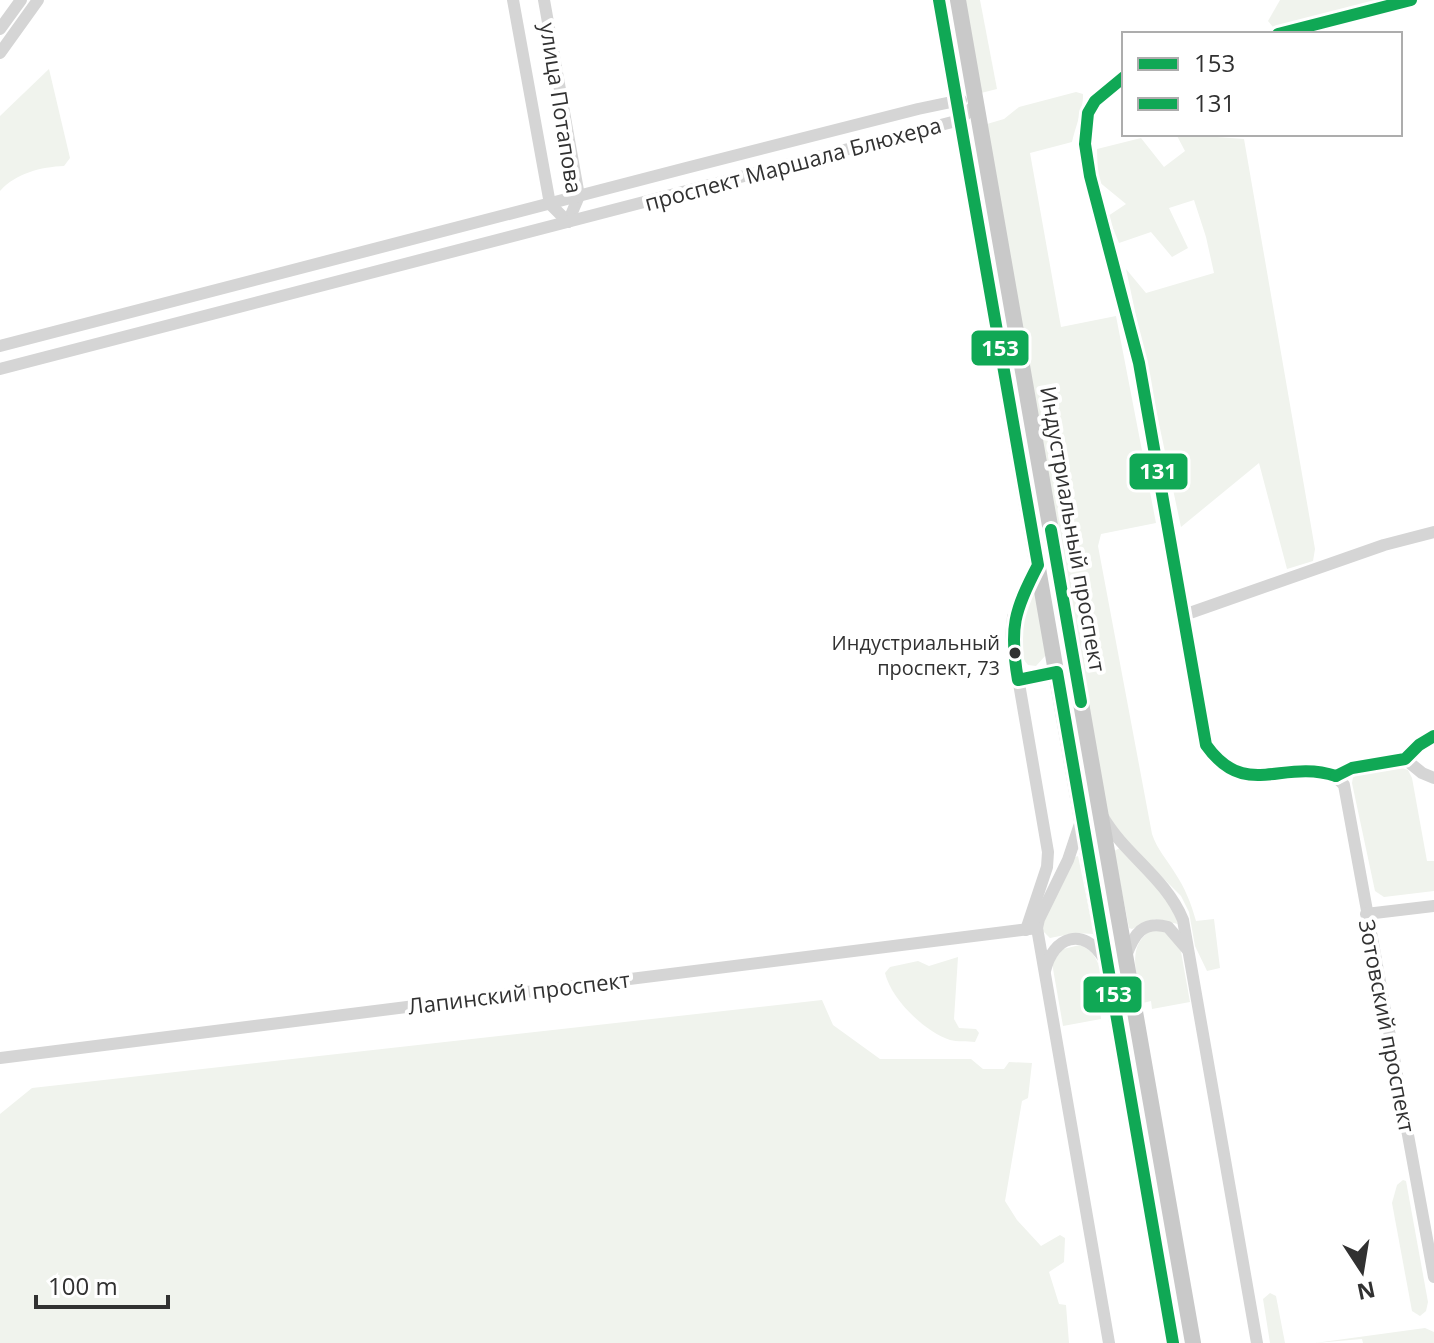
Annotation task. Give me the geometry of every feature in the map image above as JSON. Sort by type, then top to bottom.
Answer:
[{"type":"main road","name":"Индустриальный проспект","points":[[939,0],[1173,1343]]},
{"type":"main road","name":"Индустриальный проспект","points":[[958,0],[1193,1343]]},
{"type":"street","points":[[0,29],[21,0]]},
{"type":"street","points":[[0,53],[38,0]]},
{"type":"street","name":"улица Потапова","points":[[513,0],[550,204],[568,222],[579,196],[544,0]]},
{"type":"street","points":[[1286,32],[1411,0]]},
{"type":"street","points":[[1121,78],[1095,101],[1088,113],[1085,144],[1090,176],[1131,325],[1206,745],[1218,764],[1237,774],[1317,770],[1336,776],[1352,768],[1405,759],[1434,736]]},
{"type":"street","name":"проспект Маршала Блюхера","points":[[0,346],[957,99],[976,104]]},
{"type":"street","name":"проспект Маршала Блюхера","points":[[0,369],[960,120],[976,104]]},
{"type":"street","points":[[1184,615],[1384,545],[1434,532]]},
{"type":"street","points":[[1038,565],[1011,627],[1045,828],[1047,867],[1032,929],[1044,974],[1109,1343]]},
{"type":"street","points":[[1018,680],[1057,672]]},
{"type":"street","points":[[1405,759],[1434,778]]},
{"type":"street","name":"Зотовский проспект","points":[[1336,776],[1344,785],[1348,798],[1366,914],[1434,1277]]},
{"type":"street","points":[[1100,810],[1112,831],[1176,903],[1189,951],[1257,1343]]},
{"type":"street","points":[[1032,929],[1077,841],[1082,813]]},
{"type":"street","points":[[1366,914],[1434,906]]},
{"type":"street","points":[[1125,959],[1137,931],[1147,925],[1168,927],[1189,951]]},
{"type":"street","name":"Лапинский проспект","points":[[0,1058],[1032,929]]},
{"type":"street","points":[[1044,974],[1051,952],[1068,939],[1078,938],[1090,943],[1106,964]]},
{"type":"shaded area","points":[[965,0],[980,0],[997,89],[981,93]]},
{"type":"shaded area","points":[[1280,0],[1382,0],[1273,27],[1268,21]]},
{"type":"shaded area","points":[[49,69],[70,158],[64,166],[21,175],[0,191],[0,116]]},
{"type":"shaded area","points":[[1076,92],[1083,94],[1083,99],[1072,142],[1030,153],[1061,327],[1116,316],[1156,523],[1101,534],[1098,546],[1152,834],[1185,890],[1196,921],[1214,919],[1220,968],[1207,971],[1195,946],[1189,912],[1181,896],[1108,819],[987,124],[1004,119],[1019,107]]},
{"type":"shaded area","points":[[1177,136],[1244,139],[1315,549],[1313,561],[1287,569],[1259,463],[1181,527],[1126,269],[1146,293],[1214,273],[1206,237],[1194,200],[1169,208],[1188,248],[1172,257],[1151,232],[1119,243],[1108,216],[1126,204],[1098,181],[1097,149],[1141,138],[1164,167],[1185,151]]},
{"type":"shaded area","points":[[1029,593],[1036,594],[1046,655],[1036,666],[1028,665],[1017,639],[1022,612]]},
{"type":"shaded area","points":[[1396,766],[1408,770],[1412,778],[1427,861],[1434,861],[1434,891],[1384,897],[1375,891],[1352,783],[1353,777],[1358,774]]},
{"type":"shaded area","points":[[1120,848],[1167,894],[1178,924],[1155,919],[1129,928],[1114,851]]},
{"type":"shaded area","points":[[1078,856],[1094,934],[1075,933],[1050,938],[1043,931],[1043,923]]},
{"type":"shaded area","points":[[1150,931],[1167,931],[1180,946],[1190,1002],[1152,1009],[1151,1001],[1143,1003],[1135,954],[1142,938]]},
{"type":"shaded area","points":[[1080,945],[1088,949],[1098,963],[1108,1009],[1100,1010],[1101,1019],[1063,1026],[1052,963],[1063,949]]},
{"type":"shaded area","points":[[958,957],[954,1019],[959,1028],[976,1029],[979,1033],[975,1042],[950,1040],[930,1030],[902,1004],[885,973],[890,967],[918,961],[929,966]]},
{"type":"shaded area","points":[[822,1000],[833,1025],[880,1059],[971,1059],[983,1069],[1004,1069],[1009,1062],[1032,1063],[1028,1098],[1022,1101],[1005,1201],[1017,1220],[1041,1246],[1060,1235],[1065,1238],[1064,1262],[1049,1272],[1059,1304],[1066,1305],[1069,1343],[0,1343],[0,1114],[32,1088]]},
{"type":"shaded area","points":[[1406,1181],[1428,1302],[1426,1311],[1420,1316],[1412,1311],[1392,1203],[1397,1185]]},
{"type":"shaded area","points":[[1270,1293],[1276,1296],[1285,1343],[1270,1343],[1263,1299]]},
{"type":"shaded area","points":[[1425,1328],[1434,1332],[1434,1343],[1363,1343],[1362,1339],[1315,1343]]},
{"type":"transit line","name":"153","points":[[939,0],[1038,565],[1023,595],[1016,620],[1014,647],[1018,680],[1057,672],[1173,1343]]},
{"type":"transit line","name":"131","points":[[1286,32],[1411,0]]},
{"type":"transit line","name":"131","points":[[1122,79],[1095,101],[1088,113],[1085,144],[1090,176],[1139,363],[1206,745],[1221,762],[1235,771],[1250,775],[1298,771],[1336,776]]},
{"type":"transit line","name":"153","points":[[1051,530],[1081,702]]},
{"type":"transit line","name":"131","points":[[1336,776],[1352,768],[1405,759],[1434,736]]},
{"type":"place","name":"Индустриальный проспект, 73","points":[[1015,653]]}]
